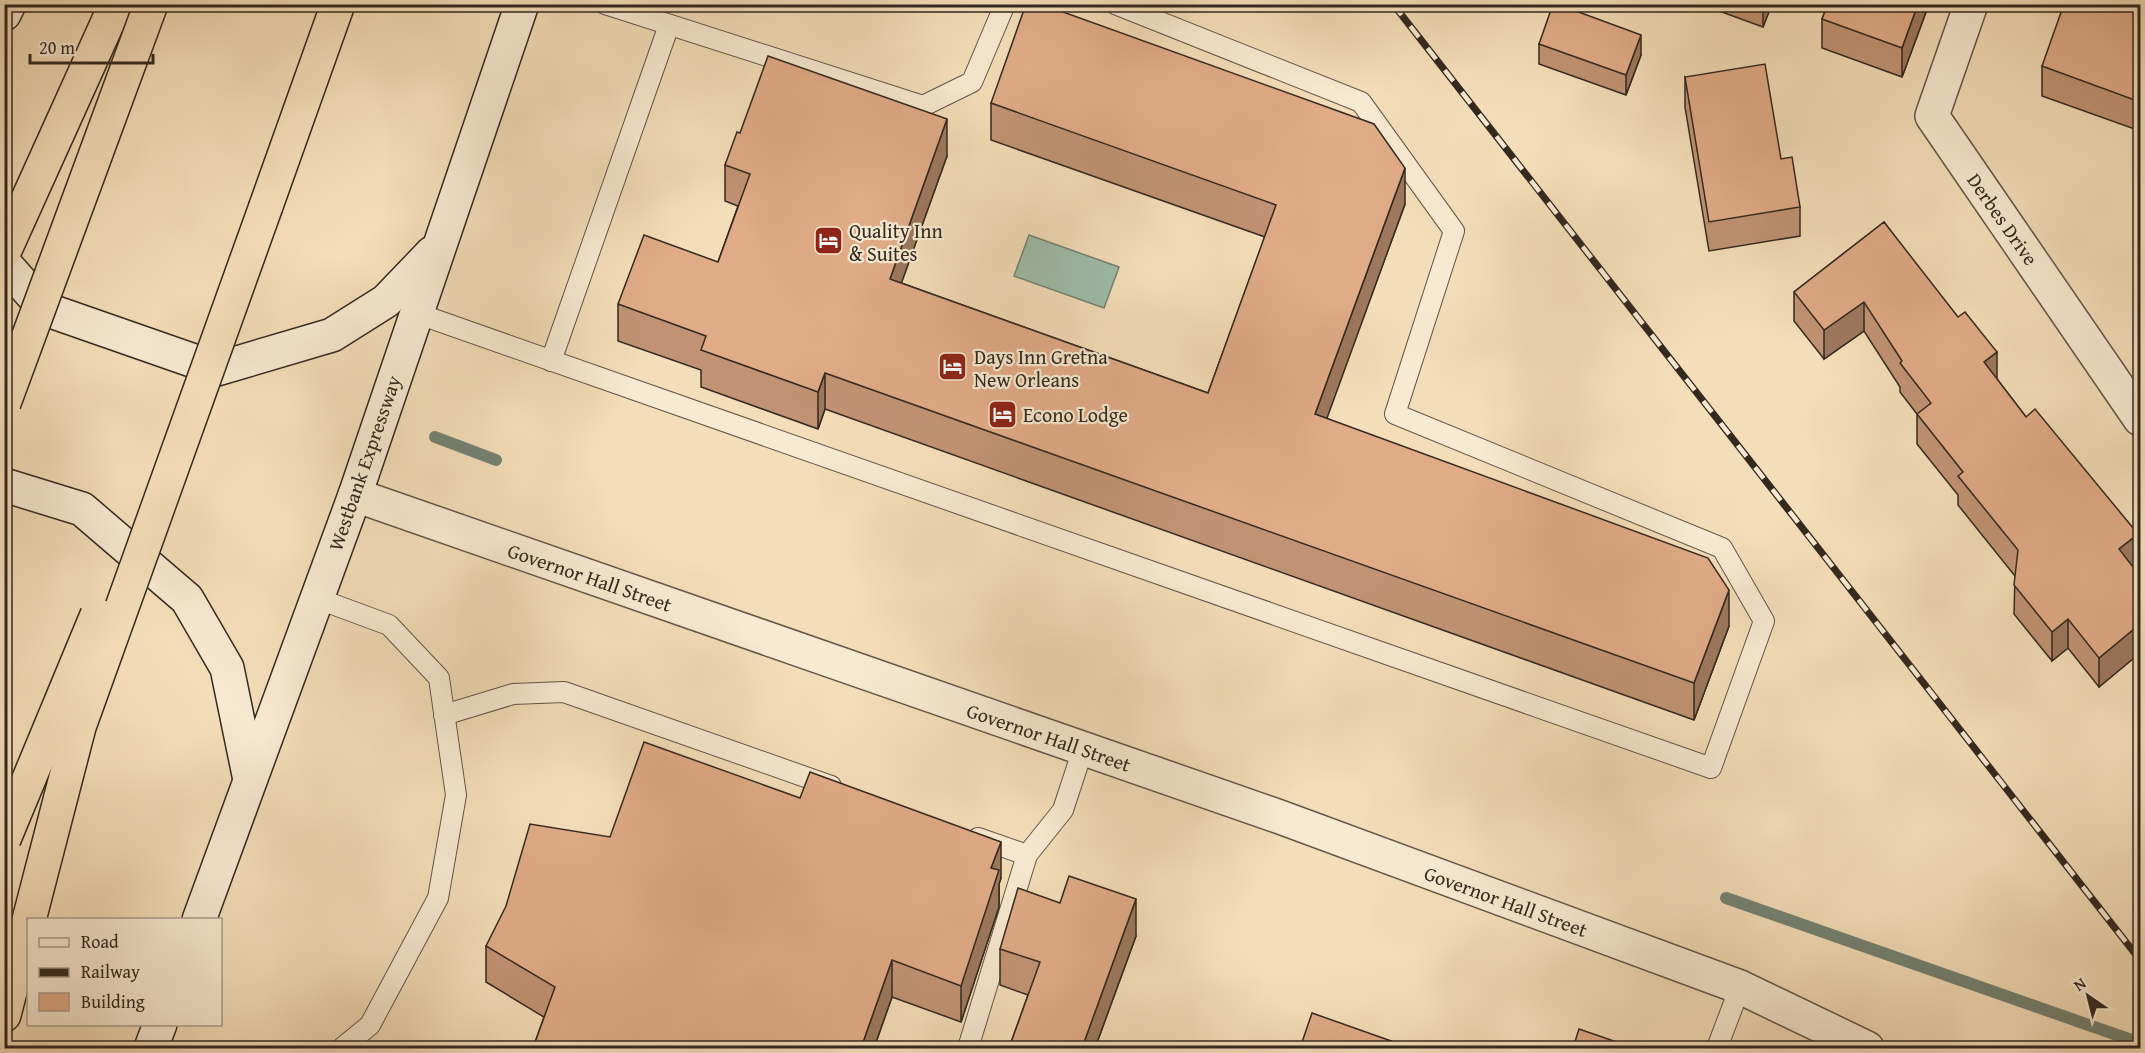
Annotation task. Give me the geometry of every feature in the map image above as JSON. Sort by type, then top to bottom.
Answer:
[{"type":"highway","points":[[4,252],[116,4]]},
{"type":"highway","points":[[4,403],[151,4]]},
{"type":"highway","points":[[30,918],[79,727],[338,4]]},
{"type":"highway","points":[[4,839],[266,206]]},
{"type":"highway","points":[[4,1015],[27,929]]},
{"type":"street","points":[[4,14],[9,4]]},
{"type":"street","name":"Westbank Expressway","points":[[200,918],[355,495],[437,248],[522,4]]},
{"type":"street","name":"Derbes Drive","points":[[1971,4],[1932,117],[2140,419]]},
{"type":"street","points":[[4,263],[45,309],[217,369],[332,335],[386,301],[437,248]]},
{"type":"street","points":[[4,485],[81,509],[187,599],[227,668],[250,780]]},
{"type":"street","name":"Governor Hall Street","points":[[355,495],[1280,817],[1740,987],[1868,1048]]},
{"type":"street","points":[[151,1048],[159,1026]]},
{"type":"lane","points":[[605,4],[923,106],[972,82],[1005,4]]},
{"type":"lane","points":[[416,313],[1711,768],[1764,621],[1722,548],[1395,414],[1454,231],[1361,102],[1115,4]]},
{"type":"lane","points":[[551,361],[669,25]]},
{"type":"lane","points":[[316,598],[389,625],[439,678],[456,795],[438,898],[370,1025],[342,1048]]},
{"type":"lane","points":[[444,715],[513,694],[564,692],[846,791]]},
{"type":"lane","points":[[968,1048],[1027,855],[1063,810],[1083,748]]},
{"type":"lane","points":[[959,831],[1027,855]]},
{"type":"lane","points":[[1717,1048],[1740,987]]},
{"type":"shaded area","points":[[1029,235],[1119,267],[1104,308],[1014,276]]},
{"type":"building","points":[[1026,4],[1041,4],[1374,124],[1405,168],[1315,414],[1708,558],[1729,590],[1694,683],[825,373],[818,392],[701,350],[706,336],[618,304],[644,235],[718,262],[750,174],[725,165],[737,132],[740,133],[768,56],[947,119],[890,279],[1208,393],[1276,205],[991,103]]},
{"type":"building","points":[[1553,4],[1641,35],[1626,75],[1539,44]]},
{"type":"building","points":[[1828,4],[1918,4],[1902,48],[1822,19]]},
{"type":"building","points":[[2064,4],[2140,4],[2140,102],[2042,66]]},
{"type":"building","points":[[1765,64],[1781,159],[1792,157],[1800,207],[1709,222],[1685,77]]},
{"type":"building","points":[[1884,222],[1958,317],[1965,312],[1997,352],[1984,362],[2026,417],[2035,409],[2138,534],[2119,549],[2140,576],[2140,624],[2099,658],[2068,619],[2052,632],[2014,585],[2018,550],[1958,476],[1963,472],[1917,414],[1931,403],[1900,363],[1902,361],[1864,302],[1824,330],[1794,292]]},
{"type":"building","points":[[644,742],[800,798],[810,772],[1001,842],[991,868],[999,870],[961,986],[892,960],[861,1048],[533,1048],[555,987],[486,946],[506,906],[530,824],[610,837]]},
{"type":"building","points":[[1069,876],[1136,899],[1082,1048],[1009,1048],[1040,962],[1000,949],[1018,888],[1060,903]]},
{"type":"building","points":[[1312,1013],[1411,1048],[1300,1048]]},
{"type":"building","points":[[1579,1029],[1634,1048],[1573,1048]]},
{"type":"waterway","points":[[435,437],[496,460]]},
{"type":"waterway","points":[[1726,898],[2140,1043]]},
{"type":"railway","points":[[1393,4],[2140,960]]},
{"type":"place","name":"Quality Inn & Suites","points":[[828,241]]},
{"type":"place","name":"Days Inn Gretna New Orleans","points":[[953,367]]},
{"type":"place","name":"Econo Lodge","points":[[1002,414]]}]
